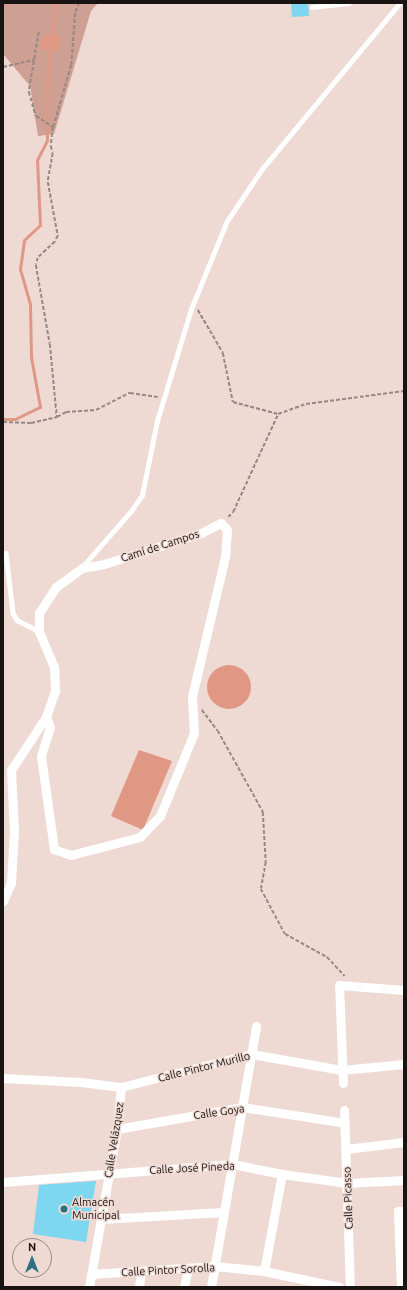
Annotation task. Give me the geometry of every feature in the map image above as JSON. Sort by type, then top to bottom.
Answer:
[{"type":"street","name":"Camí de Campos","points":[[7,771],[46,717],[56,691],[54,667],[39,631],[39,613],[56,587],[82,568],[104,564],[201,533],[221,523]]},
{"type":"street","points":[[46,717],[50,727],[41,756],[54,849],[71,855],[140,837],[160,816],[194,733],[192,697],[225,557],[227,530],[221,523]]},
{"type":"street","points":[[3,901],[10,883],[14,831],[7,771]]},
{"type":"street","points":[[343,1083],[339,985],[404,990]]},
{"type":"street","points":[[212,1287],[256,1026]]},
{"type":"street","name":"Calle Pintor Murillo","points":[[3,1078],[81,1082],[121,1087],[251,1054],[342,1070],[404,1064]]},
{"type":"street","name":"Calle Velázquez","points":[[89,1287],[117,1129],[121,1087]]},
{"type":"street","name":"Calle Goya","points":[[117,1129],[242,1107],[345,1123]]},
{"type":"street","name":"Calle Picasso","points":[[344,1110],[350,1287]]},
{"type":"street","points":[[346,1149],[404,1142]]},
{"type":"street","name":"Calle José Pineda","points":[[3,1182],[232,1164],[282,1174],[347,1183],[404,1180]]},
{"type":"street","points":[[264,1271],[282,1174]]},
{"type":"street","points":[[401,1287],[398,1212],[404,1211]]},
{"type":"street","points":[[101,1219],[224,1212]]},
{"type":"street","points":[[404,1216],[404,1221]]},
{"type":"street","name":"Calle Pintor Sorolla","points":[[91,1274],[215,1266],[264,1271],[339,1287]]},
{"type":"street","points":[[184,1287],[188,1268]]},
{"type":"street","points":[[139,1287],[141,1271]]},
{"type":"lane","points":[[312,6],[349,3]]},
{"type":"lane","points":[[82,568],[131,511],[142,495],[164,397],[193,303],[227,221],[262,169],[400,3]]},
{"type":"lane","points":[[3,553],[6,553],[12,613],[18,620],[39,631]]},
{"type":"path","points":[[57,417],[50,344],[36,265],[38,258],[55,242],[58,236],[48,182],[49,162],[53,153],[51,146],[53,127],[71,65],[75,12],[79,3]]},
{"type":"path","points":[[39,32],[35,60],[29,84],[31,103],[36,116],[53,127]]},
{"type":"path","points":[[3,66],[35,60]]},
{"type":"path","points":[[193,303],[223,353],[233,402],[278,414],[306,404],[404,391]]},
{"type":"path","points":[[3,422],[31,423],[57,417],[66,412],[96,410],[130,393],[164,397]]},
{"type":"path","points":[[221,523],[233,512],[278,414]]},
{"type":"path","points":[[192,697],[218,730],[263,812],[266,862],[261,889],[284,934],[327,957],[354,986]]},
{"type":"shaded area","points":[[3,3],[98,3],[91,11],[54,134],[38,136],[30,86],[3,54]]},
{"type":"shaded area","points":[[225,665],[233,665],[245,671],[251,683],[251,691],[245,703],[233,709],[225,709],[213,703],[207,691],[207,683],[213,671]]},
{"type":"shaded area","points":[[139,750],[172,761],[143,830],[111,816]]},
{"type":"building","points":[[291,3],[308,3],[309,16],[292,17]]},
{"type":"building","name":"Almacén Municipal","points":[[96,1181],[86,1242],[33,1234],[39,1185]]},
{"type":"waterway","points":[[3,419],[15,419],[40,407],[31,357],[30,304],[20,269],[24,240],[40,225],[37,160],[47,140],[47,83],[55,3]]},
{"type":"waterway","points":[[45,45],[49,39],[54,39],[55,46]]},
{"type":"place","name":"Almacén Municipal","points":[[64,1209]]}]
